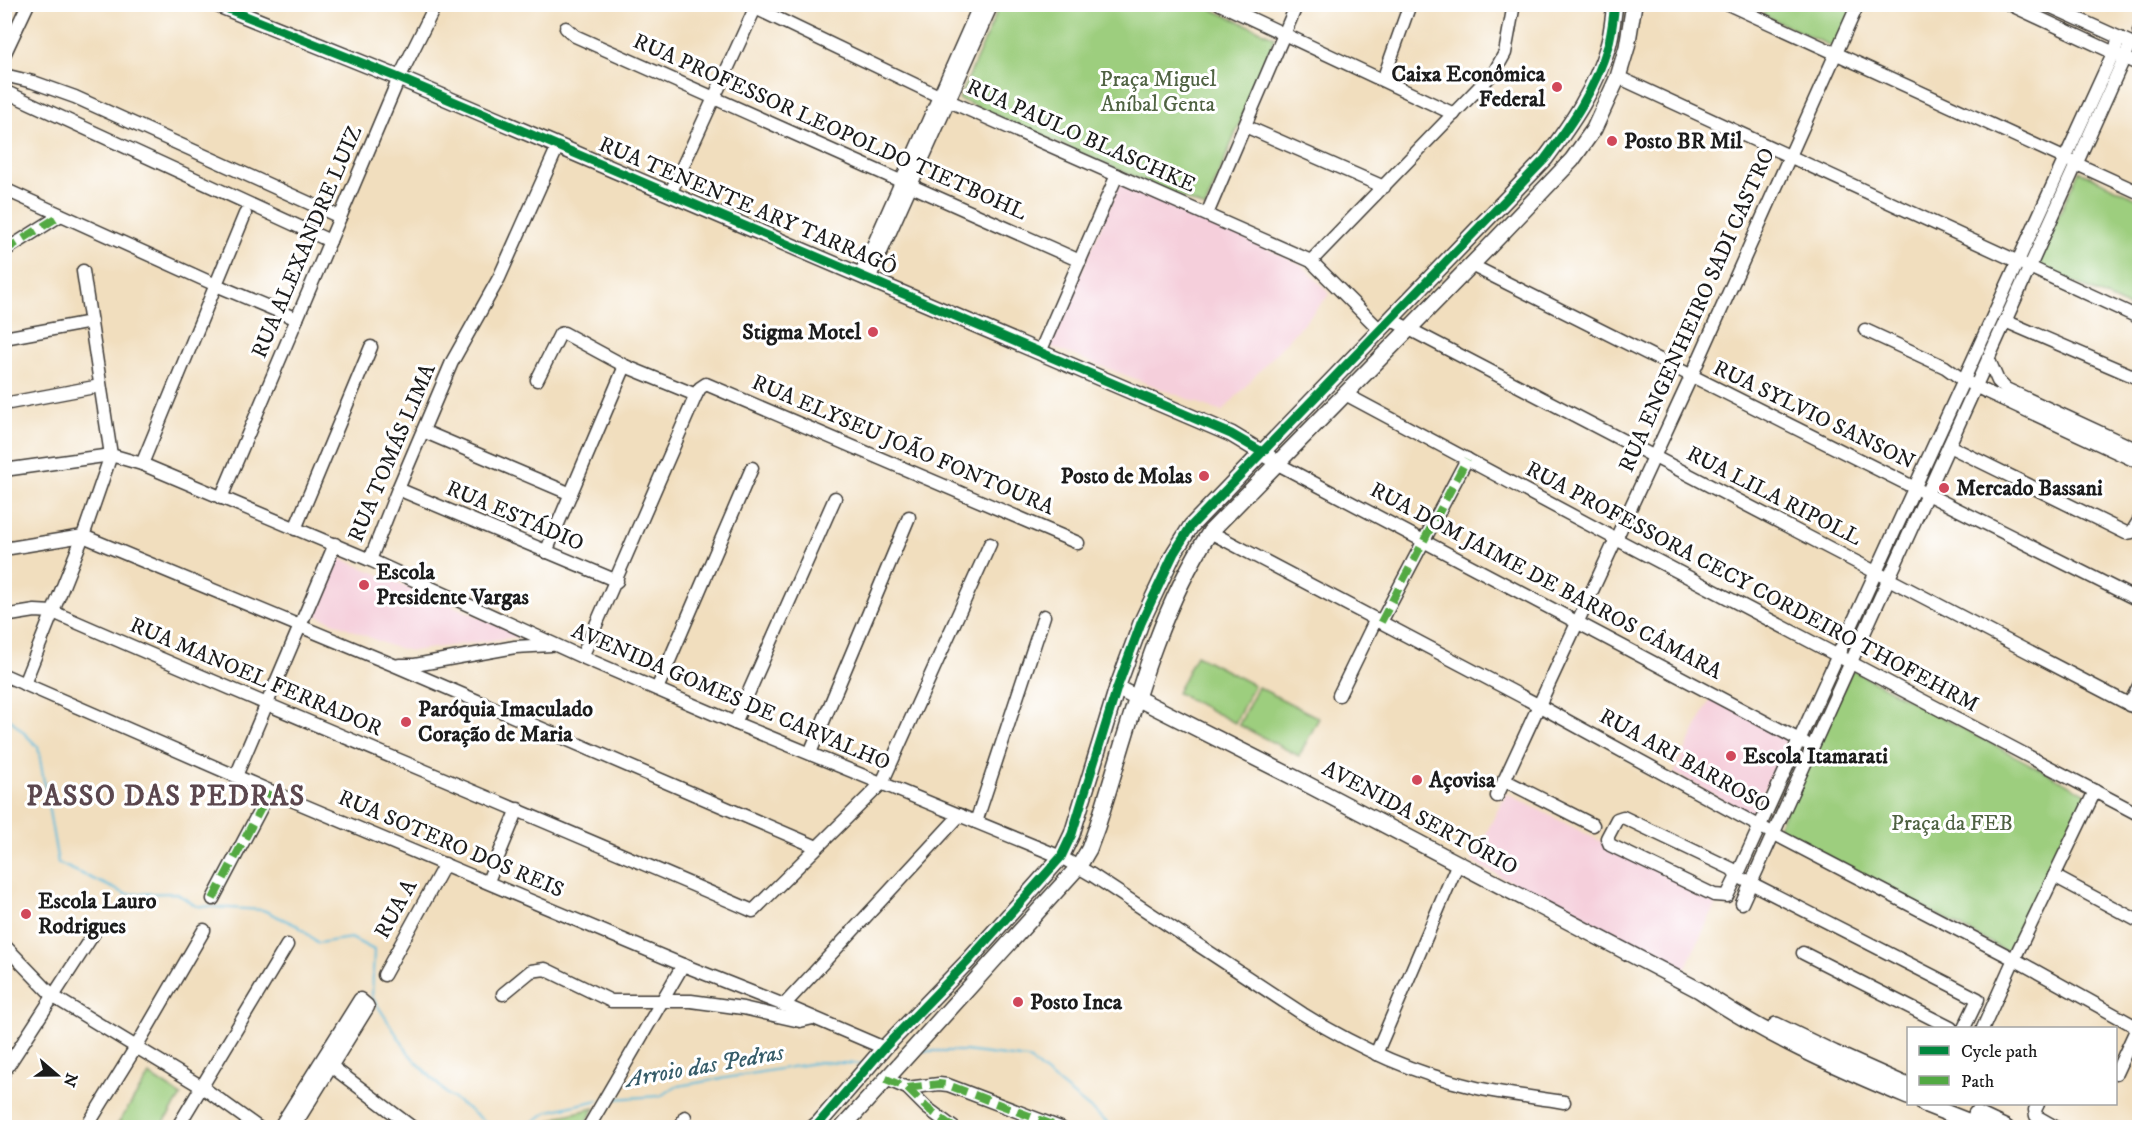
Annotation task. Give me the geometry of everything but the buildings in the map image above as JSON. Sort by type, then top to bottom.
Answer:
[{"type":"main road","name":"RUA TENENTE ARY TARRAGÔ","points":[[216,4],[399,78],[1041,352],[1231,434],[1262,452]]},
{"type":"main road","points":[[813,1128],[882,1050],[968,961],[1060,857],[1072,834],[1117,688],[1141,623],[1174,553],[1191,526],[1545,159],[1576,118],[1597,77],[1609,44],[1615,4]]},
{"type":"main road","points":[[842,1128],[1079,866],[1089,849],[1097,827],[1167,614],[1184,577],[1210,532],[1572,160],[1593,129],[1618,77],[1627,47],[1634,4]]},
{"type":"main road","name":"RUA DOM JAIME DE BARROS CÂMARA","points":[[1262,452],[1275,463]]},
{"type":"main road","name":"AVENIDA SERTÓRIO","points":[[1117,688],[1699,990],[1748,1021],[1828,1064],[1907,1097]]},
{"type":"main road","name":"AVENIDA SERTÓRIO","points":[[1699,990],[1726,1000],[1907,1086]]},
{"type":"main road","points":[[1927,1105],[1985,1128]]},
{"type":"main road","points":[[1952,1105],[2006,1128]]},
{"type":"street","points":[[4,55],[28,4]]},
{"type":"street","name":"RUA ALEXANDRE LUIZ","points":[[221,498],[399,78],[436,4]]},
{"type":"street","points":[[1220,4],[1454,114]]},
{"type":"street","points":[[1207,214],[1297,4]]},
{"type":"street","points":[[1383,80],[1410,4]]},
{"type":"street","points":[[1311,261],[1501,63],[1508,43],[1514,4]]},
{"type":"street","points":[[1728,4],[1754,10],[1836,53],[2139,193]]},
{"type":"street","name":"RUA ENGENHEIRO SADI CASTRO","points":[[1497,796],[1654,457],[1858,4]]},
{"type":"street","points":[[2009,4],[2123,58]]},
{"type":"street","points":[[2045,4],[2128,43]]},
{"type":"street","points":[[670,194],[715,98],[753,6]]},
{"type":"street","name":"RUA PAULO BLASCHKE","points":[[753,6],[944,98],[1311,261],[1385,325]]},
{"type":"street","points":[[864,277],[984,6]]},
{"type":"street","name":"RUA PROFESSOR LEOPOLDO TIETBOHL","points":[[566,28],[574,36],[1080,261]]},
{"type":"street","points":[[2123,58],[2128,43]]},
{"type":"street","points":[[1965,1027],[1978,999],[1737,876],[1732,869],[1623,817],[1617,819],[1608,838],[1610,845],[1719,897],[1727,896],[1737,876],[1963,380],[2023,265],[2070,162],[2123,58],[2128,43]]},
{"type":"street","points":[[4,75],[33,82],[75,97],[340,217]]},
{"type":"street","points":[[1618,77],[2139,318]]},
{"type":"street","points":[[4,91],[330,241]]},
{"type":"street","points":[[1245,126],[1384,187]]},
{"type":"street","name":"RUA TOMÁS LIMA","points":[[370,560],[452,362],[499,278],[558,146]]},
{"type":"street","points":[[1041,352],[1117,174]]},
{"type":"street","points":[[4,189],[297,319]]},
{"type":"street","points":[[142,464],[245,214]]},
{"type":"street","points":[[4,251],[61,216]]},
{"type":"street","name":"RUA SYLVIO SANSON","points":[[1471,265],[2139,601]]},
{"type":"street","points":[[1742,903],[2005,321],[2023,265]]},
{"type":"street","points":[[24,684],[83,536],[111,455],[82,271]]},
{"type":"street","points":[[2005,321],[2139,380]]},
{"type":"street","points":[[4,338],[91,322]]},
{"type":"street","name":"RUA LILA RIPOLL","points":[[1385,325],[1408,328],[2134,707]]},
{"type":"street","points":[[1865,330],[1945,367],[1963,380],[2139,463]]},
{"type":"street","points":[[537,380],[560,334],[564,333],[625,366],[696,396],[582,657]]},
{"type":"street","points":[[295,529],[371,347]]},
{"type":"street","points":[[1988,358],[1998,381],[2006,389],[2139,450]]},
{"type":"street","points":[[546,552],[625,366]]},
{"type":"street","name":"RUA ELYSEU JOÃO FONTOURA","points":[[696,396],[703,385],[712,386],[1078,543]]},
{"type":"street","points":[[4,404],[100,386]]},
{"type":"street","name":"RUA PROFESSORA CECY CORDEIRO THOFEHRM","points":[[1345,394],[2139,815]]},
{"type":"street","points":[[423,431],[571,494]]},
{"type":"street","points":[[1948,446],[2126,533],[2133,532],[2139,519]]},
{"type":"street","points":[[4,470],[111,455],[142,464],[335,544],[555,645]]},
{"type":"street","points":[[1339,695],[1467,459]]},
{"type":"street","name":"RUA DOM JAIME DE BARROS CÂMARA","points":[[1275,463],[1812,746]]},
{"type":"street","points":[[657,689],[752,468]]},
{"type":"street","name":"RUA ESTÁDIO","points":[[398,489],[617,580]]},
{"type":"street","points":[[735,723],[835,498]]},
{"type":"street","points":[[810,753],[909,518]]},
{"type":"street","name":"RUA ARI BARROSO","points":[[1210,532],[1538,705],[1759,826],[2014,959],[2138,1028]]},
{"type":"street","points":[[4,549],[83,536]]},
{"type":"street","name":"AVENIDA GOMES DE CARVALHO","points":[[83,536],[396,666],[439,661],[515,647],[555,645],[735,723],[1079,866],[1303,1014],[1376,1054],[1448,1081],[1475,1088],[1564,1102]]},
{"type":"street","points":[[236,776],[302,626],[335,544]]},
{"type":"street","points":[[396,666],[817,848],[882,783],[990,544]]},
{"type":"street","name":"RUA MANOEL FERRADOR","points":[[4,616],[35,611],[53,612],[266,705],[518,809],[753,911],[817,848]]},
{"type":"street","points":[[976,822],[1044,616]]},
{"type":"street","points":[[439,661],[438,673],[445,687]]},
{"type":"street","name":"RUA SOTERO DOS REIS","points":[[4,675],[270,791],[683,965],[784,1005],[882,1050]]},
{"type":"street","points":[[2134,707],[2139,684]]},
{"type":"street","points":[[1504,780],[1593,825]]},
{"type":"street","points":[[213,899],[270,791]]},
{"type":"street","points":[[1984,1027],[2095,791]]},
{"type":"street","points":[[488,881],[518,809]]},
{"type":"street","points":[[784,1005],[960,816]]},
{"type":"street","points":[[1376,1054],[1458,863]]},
{"type":"street","name":"RUA A","points":[[384,975],[446,864]]},
{"type":"street","points":[[2054,876],[2139,922]]},
{"type":"street","points":[[86,1128],[204,930]]},
{"type":"street","points":[[4,1072],[94,933]]},
{"type":"street","points":[[4,945],[54,998],[202,1087],[259,1128]]},
{"type":"street","points":[[177,1128],[287,945]]},
{"type":"street","points":[[1803,952],[1947,1027]]},
{"type":"street","points":[[588,1128],[683,965]]},
{"type":"street","points":[[503,994],[531,971],[546,969],[607,1000],[691,1001],[800,1021],[813,1018]]},
{"type":"street","points":[[279,1128],[361,999],[368,1006],[293,1128]]},
{"type":"street","points":[[2117,1069],[2138,1028]]},
{"type":"street","points":[[331,1066],[413,1128]]},
{"type":"street","points":[[886,1079],[907,1088],[927,1108],[954,1128]]},
{"type":"street","points":[[907,1088],[948,1085],[1061,1128]]},
{"type":"street","points":[[2038,1105],[2036,1116],[2057,1128]]},
{"type":"shaded area","points":[[1120,182],[1301,264],[1330,294],[1222,412],[1049,346]]},
{"type":"shaded area","name":"Escola Presidente Vargas","points":[[335,556],[524,636],[411,651],[390,646],[314,614]]},
{"type":"shaded area","name":"Escola Itamarati","points":[[1712,696],[1787,739],[1753,816],[1674,773]]},
{"type":"shaded area","points":[[1506,793],[1717,901],[1684,971],[1472,862]]},
{"type":"green space","name":"Praça Miguel Aníbal Genta","points":[[1000,5],[1202,5],[1275,37],[1205,208],[959,99]]},
{"type":"green space","points":[[1768,5],[1855,5],[1835,48],[1763,15]]},
{"type":"green space","points":[[2079,171],[2139,199],[2139,312],[2036,265]]},
{"type":"green space","points":[[1196,655],[1254,685],[1235,723],[1177,693]]},
{"type":"green space","name":"Praça da FEB","points":[[1852,670],[2087,794],[2011,954],[1777,829]]},
{"type":"green space","points":[[1258,687],[1319,718],[1299,756],[1239,725]]},
{"type":"green space","points":[[149,1075],[181,1096],[161,1127],[116,1127]]},
{"type":"green space","points":[[595,1108],[583,1127],[539,1128],[561,1116]]},
{"type":"waterway","name":"Arroio das Pedras","points":[[4,704],[9,718],[38,747],[58,863],[126,894],[176,893],[196,906],[263,910],[298,926],[318,943],[351,938],[374,950],[372,997],[410,1055],[447,1094],[494,1128]]},
{"type":"waterway","name":"Arroio das Pedras","points":[[918,1051],[965,1051],[1028,1059],[1114,1128]]},
{"type":"waterway","name":"Arroio das Pedras","points":[[611,1099],[660,1096],[678,1086],[821,1062],[861,1064]]},
{"type":"waterway","name":"Arroio das Pedras","points":[[524,1128],[549,1111],[599,1100]]},
{"type":"marked path","points":[[4,251],[61,215]]},
{"type":"marked path","points":[[1381,622],[1467,459]]},
{"type":"marked path","points":[[213,899],[270,791]]},
{"type":"marked path","points":[[886,1079],[907,1088],[927,1108],[954,1128]]},
{"type":"marked path","points":[[907,1088],[948,1085],[1061,1128]]},
{"type":"cycle path","points":[[216,4],[399,78],[1231,434],[1262,452]]},
{"type":"cycle path","points":[[813,1128],[1061,857],[1072,834],[1117,688],[1141,623],[1174,553],[1191,526],[1545,159],[1573,119],[1603,62],[1615,4]]},
{"type":"place","name":"Caixa Econômica Federal","points":[[1557,87]]},
{"type":"place","name":"Posto BR Mil","points":[[1612,141]]},
{"type":"place","name":"Stigma Motel","points":[[873,332]]},
{"type":"place","name":"Posto de Molas","points":[[1204,476]]},
{"type":"place","name":"Mercado Bassani","points":[[1944,488]]},
{"type":"place","name":"Escola Presidente Vargas","points":[[364,585]]},
{"type":"place","name":"Paróquia Imaculado Coração de Maria","points":[[406,722]]},
{"type":"place","name":"Escola Itamarati","points":[[1731,756]]},
{"type":"place","name":"Açovisa","points":[[1417,780]]},
{"type":"place","name":"Escola Lauro Rodrigues","points":[[26,914]]},
{"type":"place","name":"Posto Inca","points":[[1018,1002]]},
{"type":"district","name":"PASSO DAS PEDRAS","points":[[166,796]]}]
